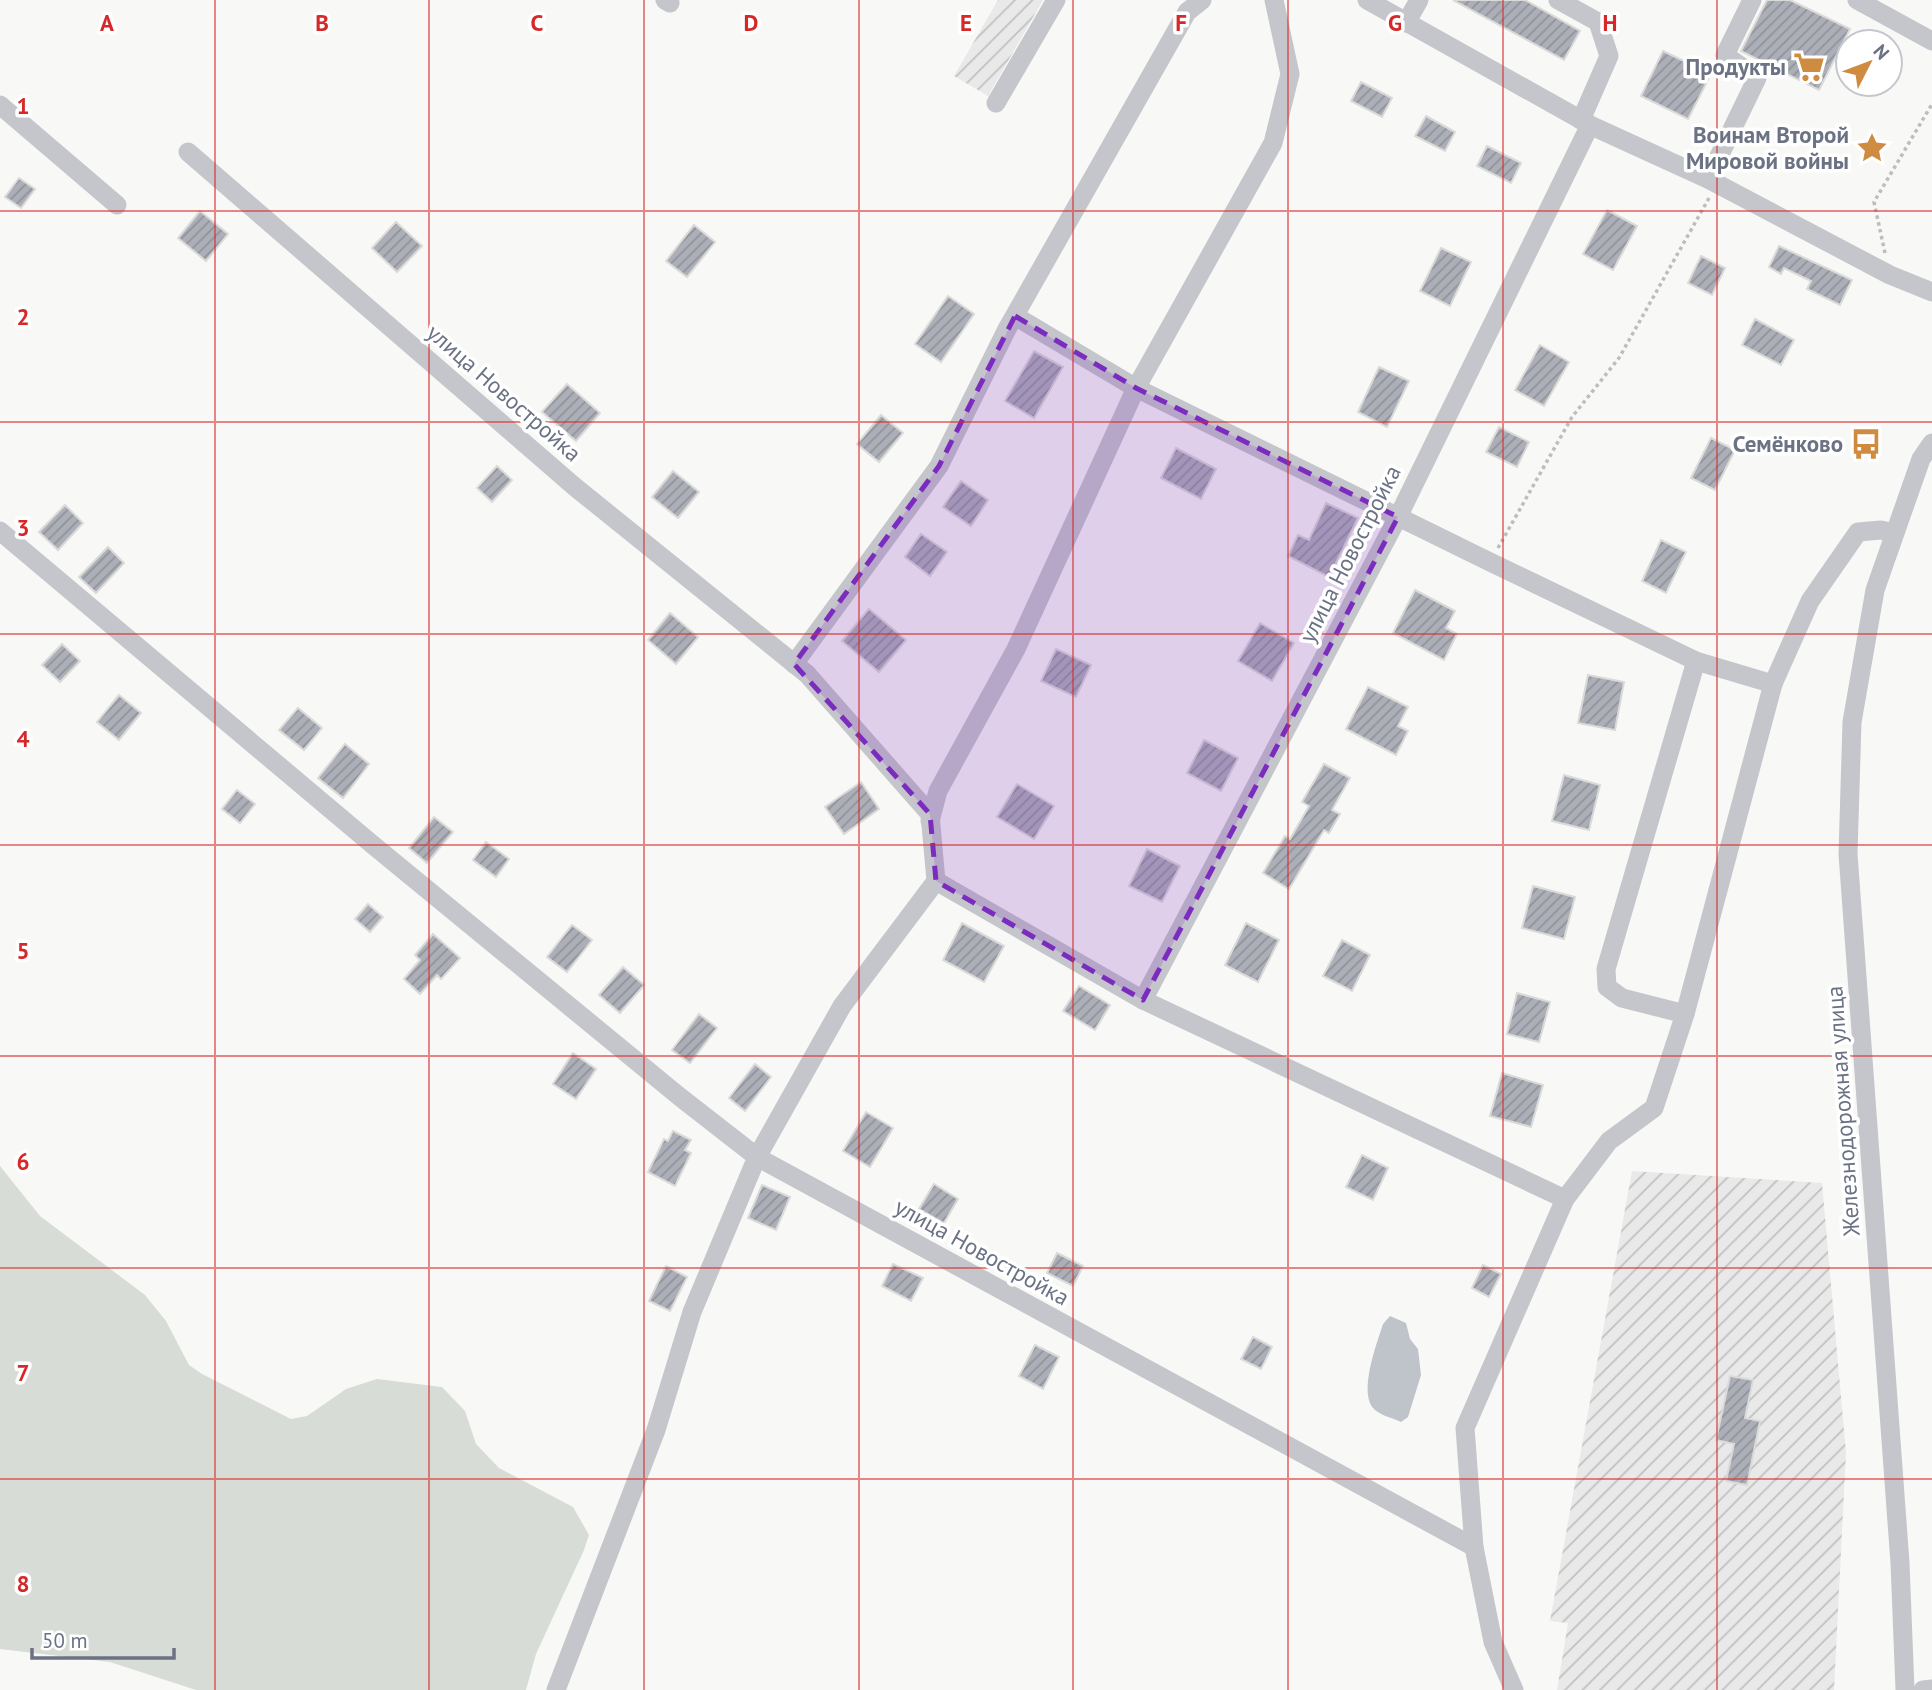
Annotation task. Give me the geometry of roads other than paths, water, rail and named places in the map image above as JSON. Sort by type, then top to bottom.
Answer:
[{"type":"street","points":[[996,103],[1056,0]]},
{"type":"street","points":[[794,664],[939,466],[1015,316],[1187,12],[1202,0]]},
{"type":"street","name":"улица Новостройка","points":[[930,821],[938,791],[1016,649],[1136,388],[1273,143],[1290,74],[1275,0]]},
{"type":"street","points":[[1367,0],[1586,122],[1712,182],[1890,275],[1932,292]]},
{"type":"street","points":[[1406,23],[1419,0]]},
{"type":"street","name":"улица Новостройка","points":[[1143,1000],[1398,517],[1586,122],[1608,56],[1598,22],[1558,0]]},
{"type":"street","points":[[1712,182],[1757,78],[1725,55],[1752,0]]},
{"type":"street","points":[[1857,0],[1932,41]]},
{"type":"street","points":[[0,105],[117,205]]},
{"type":"street","name":"улица Новостройка","points":[[188,152],[575,487],[807,674],[930,814],[936,881]]},
{"type":"street","points":[[1015,316],[1136,388],[1490,562],[1696,662],[1773,684]]},
{"type":"street","name":"Железнодорожная улица","points":[[1905,1690],[1899,1549],[1848,854],[1852,722],[1875,590],[1921,459],[1932,443]]},
{"type":"street","points":[[1514,1690],[1493,1642],[1474,1547],[1465,1428],[1565,1199],[1609,1141],[1654,1108],[1685,1014],[1773,684],[1810,601],[1858,532],[1881,530],[1894,533]]},
{"type":"street","name":"улица Новостройка","points":[[0,531],[373,845],[757,1157],[1474,1547]]},
{"type":"street","points":[[1685,1014],[1622,998],[1607,987],[1606,969],[1696,662]]},
{"type":"street","points":[[556,1690],[656,1430],[692,1312],[757,1157],[842,1006],[936,881],[1143,1000],[1565,1199]]},
{"type":"street","points":[[1923,1690],[1932,1689]]},
{"type":"place","name":"Продукты","points":[[1809,67]]},
{"type":"place","name":"Воинам Второй Мировой войны","points":[[1872,148]]},
{"type":"place","name":"Семёнково","points":[[1866,444]]}]
